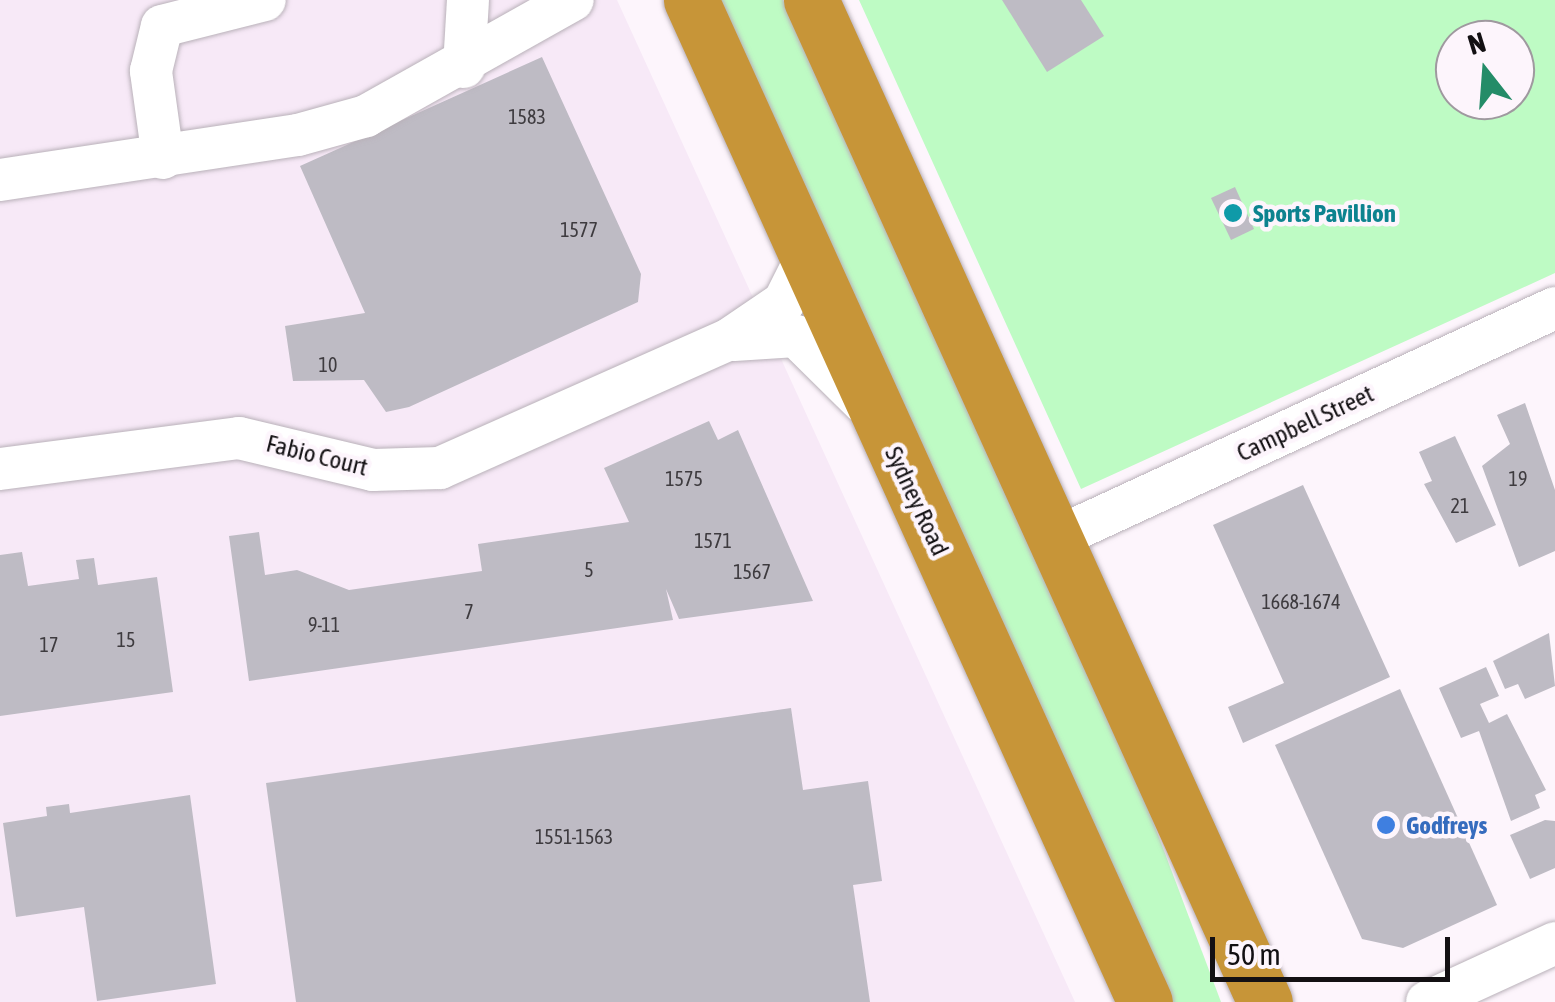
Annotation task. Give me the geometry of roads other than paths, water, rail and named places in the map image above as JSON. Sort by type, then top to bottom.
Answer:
[{"type":"highway","name":"Sydney Road","points":[[691,0],[1145,1002]]},
{"type":"highway","points":[[811,0],[1264,1002]]},
{"type":"street","points":[[163,158],[151,70],[162,26],[265,0]]},
{"type":"street","points":[[464,67],[468,0]]},
{"type":"street","points":[[0,179],[163,158],[366,116],[464,67],[573,0]]},
{"type":"street","name":"Fabio Court","points":[[0,469],[223,438],[372,470],[440,468],[728,340],[784,302],[806,258]]},
{"type":"street","name":"Campbell Street","points":[[1056,538],[1555,308]]},
{"type":"street","name":"Fabio Court","points":[[728,340],[796,336],[880,420]]},
{"type":"street","points":[[1426,1002],[1555,943]]},
{"type":"place","name":"Sports Pavillion","points":[[1233,213]]},
{"type":"place","name":"Godfreys","points":[[1386,825]]}]
